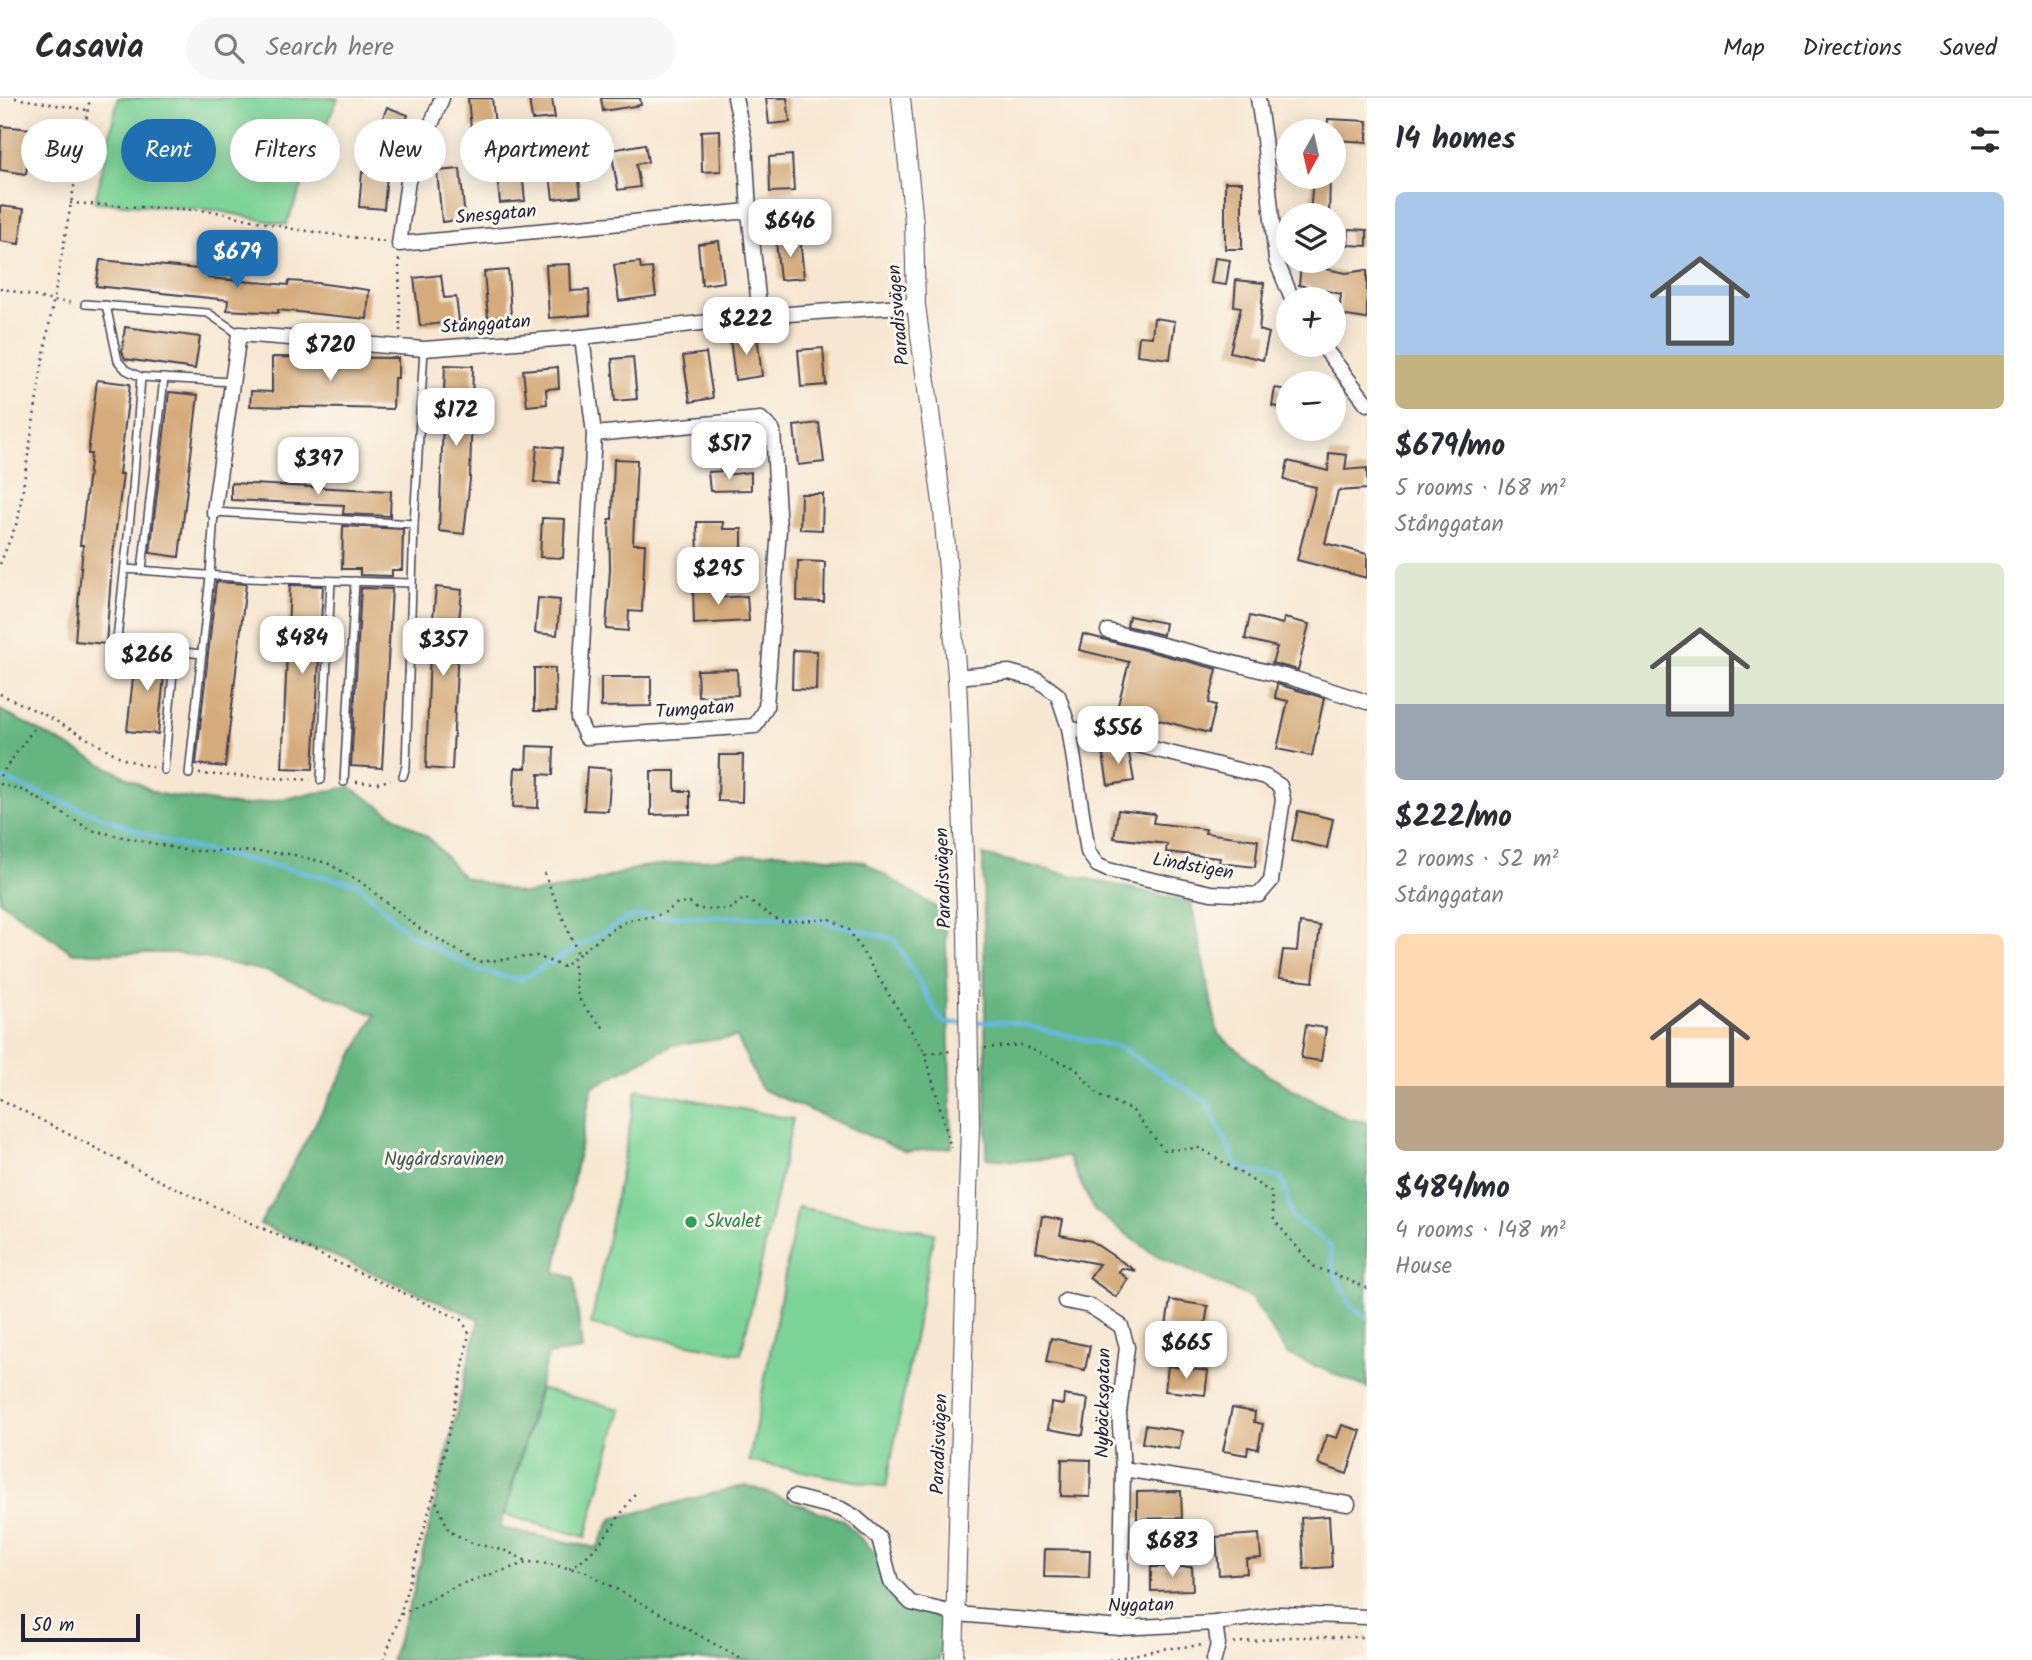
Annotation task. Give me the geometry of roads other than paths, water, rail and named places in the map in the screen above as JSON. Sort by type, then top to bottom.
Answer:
[{"type":"street","name":"Snesgatan","points":[[442,98],[408,181],[399,244],[749,211]]},
{"type":"street","points":[[736,98],[745,143],[760,316]]},
{"type":"street","name":"Paradisvägen","points":[[901,98],[914,223],[916,305],[943,511],[957,677],[967,935],[970,1125],[954,1660]]},
{"type":"street","points":[[1258,98],[1276,260],[1287,287]]},
{"type":"street","name":"Stånggatan","points":[[239,334],[424,349],[582,337],[760,316],[916,305]]},
{"type":"street","points":[[214,512],[239,334]]},
{"type":"street","name":"Tumgatan","points":[[582,337],[594,434],[578,719],[586,737],[755,726],[766,706],[779,529],[773,431],[761,419],[594,434]]},
{"type":"street","points":[[1331,357],[1367,404]]},
{"type":"street","points":[[1108,631],[1295,679],[1367,702]]},
{"type":"street","name":"Lindstigen","points":[[957,677],[1009,672],[1038,680],[1058,695],[1069,728],[1088,852],[1097,865],[1108,870],[1211,893],[1259,895],[1271,881],[1283,799],[1280,786],[1266,777],[1069,728]]},
{"type":"street","name":"Nybäcksgatan","points":[[1065,1301],[1090,1306],[1121,1326],[1127,1347],[1119,1413],[1123,1469],[1120,1628]]},
{"type":"street","points":[[1123,1469],[1348,1504]]},
{"type":"street","name":"Nygatan","points":[[794,1497],[841,1509],[855,1517],[879,1538],[891,1582],[911,1603],[957,1614],[1120,1628],[1215,1623],[1280,1614],[1367,1617]]},
{"type":"street","points":[[1214,1660],[1218,1644],[1215,1623]]},
{"type":"lane","points":[[85,304],[208,313],[239,334]]},
{"type":"lane","points":[[106,305],[118,361],[126,370],[141,377],[232,382]]},
{"type":"lane","points":[[403,776],[406,766],[411,583],[424,349]]},
{"type":"lane","points":[[141,377],[117,639],[122,644],[202,654]]},
{"type":"lane","points":[[142,570],[164,378]]},
{"type":"lane","points":[[189,774],[214,512],[414,524]]},
{"type":"lane","points":[[125,569],[210,576],[411,583]]},
{"type":"lane","points":[[321,780],[331,581]]},
{"type":"lane","points":[[344,782],[355,582]]},
{"type":"lane","points":[[164,770],[175,651]]},
{"type":"waterway","points":[[0,778],[170,843],[358,884],[408,933],[474,969],[520,980],[632,916],[806,917],[894,939],[943,1023],[966,1023]]},
{"type":"waterway","points":[[974,1022],[1011,1022],[1121,1048],[1207,1102],[1238,1167],[1282,1178],[1292,1217],[1330,1245],[1334,1272],[1352,1308],[1367,1317]]},
{"type":"place","name":"Skvalet","points":[[691,1222]]},
{"type":"park label","name":"Nygårdsravinen","points":[[444,1160]]}]
